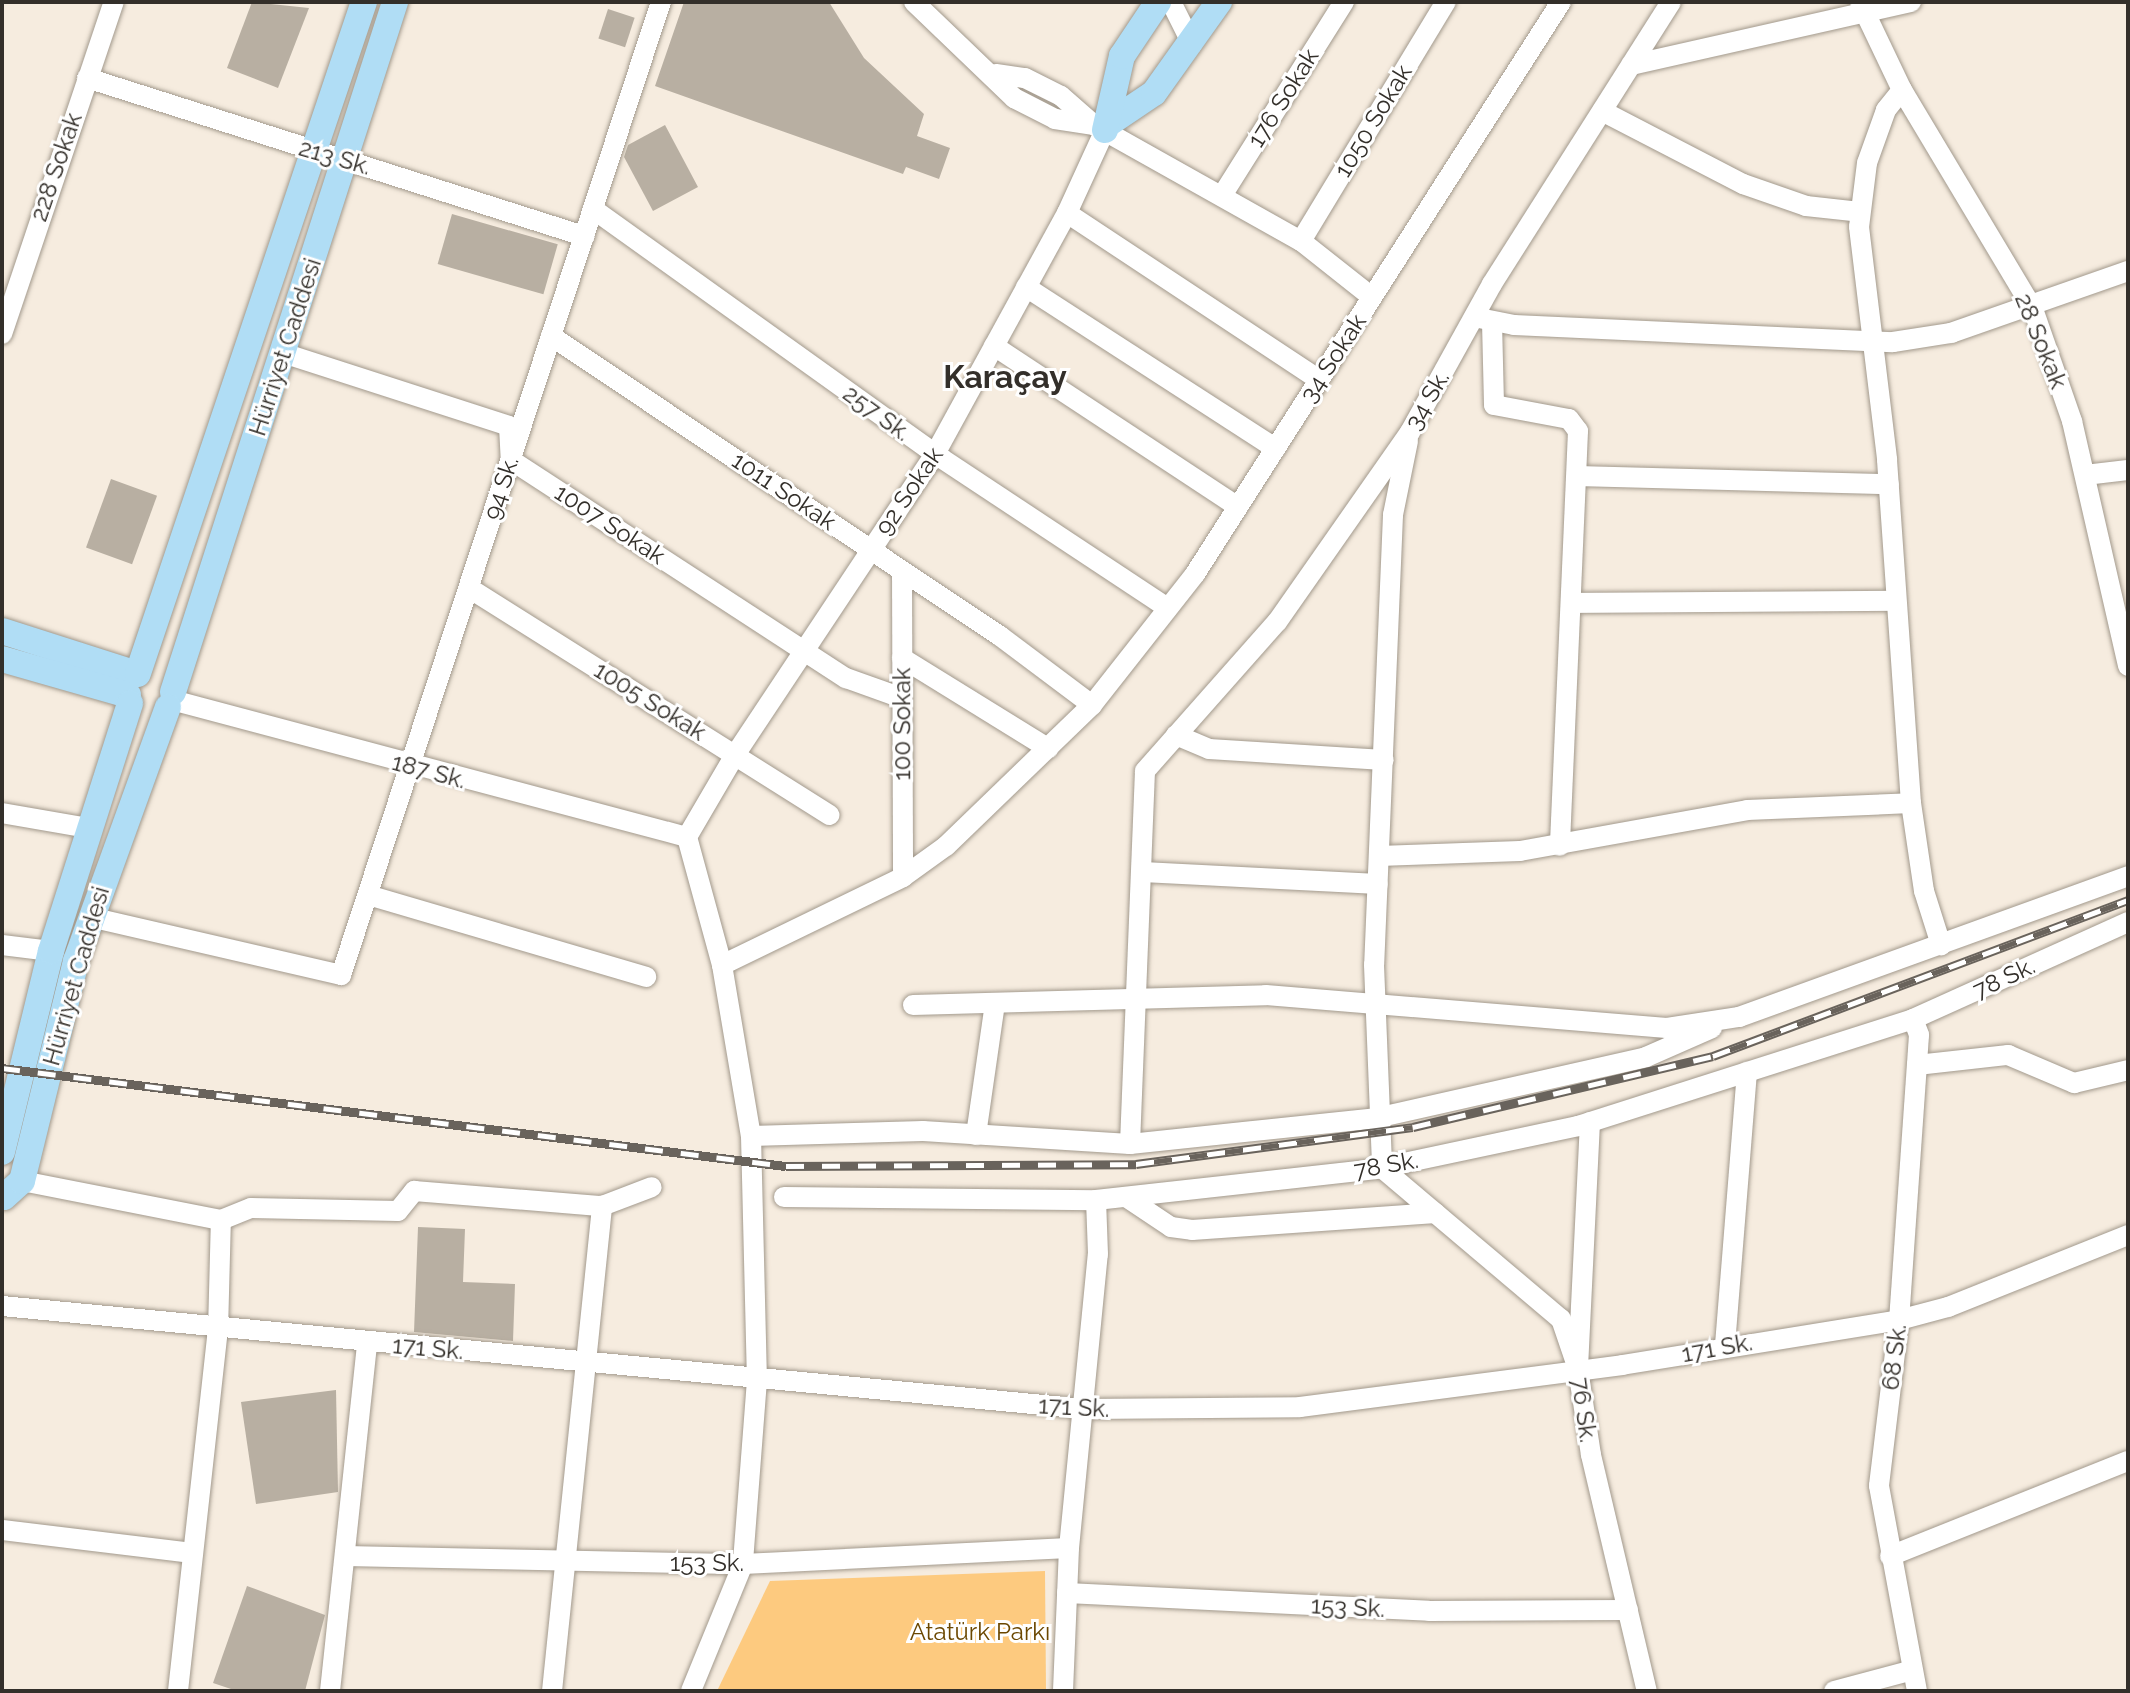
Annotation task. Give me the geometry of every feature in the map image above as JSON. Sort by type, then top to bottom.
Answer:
[{"type":"main road","name":"Hürriyet Caddesi","points":[[2,1152],[51,951],[88,828],[133,686],[317,153],[364,2]]},
{"type":"main road","name":"Hürriyet Caddesi","points":[[6,1195],[90,917],[171,700],[395,2]]},
{"type":"main road","points":[[1102,126],[1109,90],[1122,56],[1158,2]]},
{"type":"main road","points":[[1102,126],[1154,93],[1192,44],[1219,2]]},
{"type":"main road","points":[[2,631],[133,686],[148,715],[171,700],[161,673],[133,686],[2,659]]},
{"type":"street","name":"228 Sokak","points":[[2,334],[114,2]]},
{"type":"street","name":"94 Sk.","points":[[90,917],[341,975],[412,767],[661,2]]},
{"type":"street","points":[[914,2],[996,74],[1025,78],[1061,96],[1102,126],[1301,241],[1372,297]]},
{"type":"street","points":[[1171,2],[1192,44]]},
{"type":"street","name":"176 Sokak","points":[[1223,194],[1344,2]]},
{"type":"street","name":"1050 Sokak","points":[[1301,241],[1446,2]]},
{"type":"street","name":"34 Sokak","points":[[722,965],[903,877],[946,846],[1092,705],[1168,608],[1238,507],[1561,2]]},
{"type":"street","name":"34 Sk.","points":[[1143,872],[1145,771],[1277,622],[1410,432],[1483,320],[1602,111],[1671,2]]},
{"type":"street","points":[[1631,65],[1862,8],[1911,2]]},
{"type":"street","name":"28 Sokak","points":[[1862,8],[1902,90],[2033,309],[2118,579],[2128,664]]},
{"type":"street","name":"213 Sk.","points":[[87,78],[584,236]]},
{"type":"street","points":[[1902,90],[1875,139],[1860,212],[1889,484],[1892,601],[1911,803],[1924,891],[1941,945]]},
{"type":"street","points":[[1602,111],[1743,184],[1806,206],[1860,212]]},
{"type":"street","name":"92 Sokak","points":[[687,837],[735,755],[806,653],[870,549],[935,454],[1067,213],[1102,126]]},
{"type":"street","name":"257 Sk.","points":[[593,209],[935,454],[1168,608]]},
{"type":"street","points":[[1067,213],[1319,380]]},
{"type":"street","points":[[1560,846],[1577,476],[1573,422],[1494,405],[1483,320],[1872,342],[1951,333],[2033,309],[2128,271]]},
{"type":"street","points":[[1026,287],[1275,448]]},
{"type":"street","name":"1011 Sokak","points":[[551,336],[870,549],[1092,705]]},
{"type":"street","points":[[994,346],[1238,507]]},
{"type":"street","points":[[283,353],[509,426],[511,460]]},
{"type":"street","points":[[1410,432],[1393,515],[1379,856],[1374,1005],[1376,1118],[1382,1168],[1561,1319],[1578,1369]]},
{"type":"street","name":"1007 Sokak","points":[[511,460],[846,678],[902,698]]},
{"type":"street","points":[[2085,475],[2128,470]]},
{"type":"street","points":[[1577,476],[1889,484]]},
{"type":"street","name":"100 Sokak","points":[[902,571],[903,877]]},
{"type":"street","name":"1005 Sokak","points":[[469,588],[830,815]]},
{"type":"street","points":[[1571,603],[1892,601]]},
{"type":"street","points":[[902,658],[1048,748]]},
{"type":"street","name":"187 Sk.","points":[[171,700],[412,767],[687,837]]},
{"type":"street","points":[[1176,735],[1209,749],[1384,760]]},
{"type":"street","points":[[1379,856],[1560,846],[1734,812],[1911,803]]},
{"type":"street","points":[[2,813],[88,828]]},
{"type":"street","points":[[687,837],[722,965],[751,1136],[757,1380],[743,1564],[691,1691]]},
{"type":"street","points":[[1130,1144],[1143,872],[1378,884]]},
{"type":"street","points":[[751,1136],[976,1135],[1130,1144],[1376,1118],[1646,1057],[1739,1017],[2128,876]]},
{"type":"street","points":[[368,895],[646,977]]},
{"type":"street","name":"78 Sk.","points":[[1096,1200],[1382,1168],[1590,1122],[1913,1019],[2128,922]]},
{"type":"street","points":[[2,945],[51,951]]},
{"type":"street","points":[[913,1005],[1266,995],[1667,1028],[1739,1017]]},
{"type":"street","points":[[976,1135],[995,1003]]},
{"type":"street","name":"68 Sk.","points":[[1913,1019],[1917,1065],[1899,1320],[1879,1486],[1909,1671],[1917,1691]]},
{"type":"street","points":[[1917,1065],[2008,1055],[2074,1083],[2128,1070]]},
{"type":"street","points":[[1725,1345],[1747,1072]]},
{"type":"street","name":"76 Sk.","points":[[1590,1122],[1578,1369],[1647,1691]]},
{"type":"street","points":[[6,1195],[221,1220],[251,1208],[398,1211],[414,1191],[602,1206],[652,1187]]},
{"type":"street","points":[[784,1197],[1096,1200],[1086,1409],[1069,1548],[1063,1691]]},
{"type":"street","points":[[1126,1197],[1171,1227],[1192,1230],[1435,1213]]},
{"type":"street","points":[[552,1691],[582,1360],[602,1206]]},
{"type":"street","points":[[178,1691],[218,1331],[221,1220]]},
{"type":"street","name":"171 Sk.","points":[[2,1306],[218,1331],[582,1360],[757,1380],[1086,1409],[1300,1407],[1899,1320],[1948,1307],[2128,1235]]},
{"type":"street","points":[[330,1691],[367,1343]]},
{"type":"street","points":[[1890,1556],[2128,1461]]},
{"type":"street","points":[[2,1530],[193,1553]]},
{"type":"street","name":"153 Sk.","points":[[345,1556],[743,1564],[1069,1548]]},
{"type":"street","name":"153 Sk.","points":[[1067,1593],[1429,1611],[1628,1610]]},
{"type":"street","points":[[1834,1691],[1909,1671]]},
{"type":"green space","name":"Atatürk Parkı","points":[[1045,1571],[1046,1691],[717,1691],[770,1581]]},
{"type":"building","points":[[252,2],[309,8],[278,88],[227,68]]},
{"type":"building","points":[[684,2],[829,2],[864,58],[924,114],[917,136],[950,148],[939,179],[906,167],[903,174],[655,86]]},
{"type":"building","points":[[608,9],[635,18],[625,47],[598,38]]},
{"type":"building","points":[[665,125],[698,187],[653,211],[624,157],[628,145]]},
{"type":"building","points":[[452,214],[558,244],[543,294],[438,264]]},
{"type":"building","points":[[111,479],[157,496],[132,564],[86,548]]},
{"type":"building","points":[[418,1227],[465,1229],[463,1282],[515,1284],[513,1341],[414,1332]]},
{"type":"building","points":[[336,1390],[338,1492],[256,1504],[241,1402]]},
{"type":"building","points":[[247,1586],[325,1615],[305,1691],[237,1691],[213,1683]]},
{"type":"railway","points":[[2,1068],[786,1166],[1136,1164],[1413,1127],[1713,1056],[2128,900]]},
{"type":"district","name":"Karaçay","points":[[1005,377]]}]
